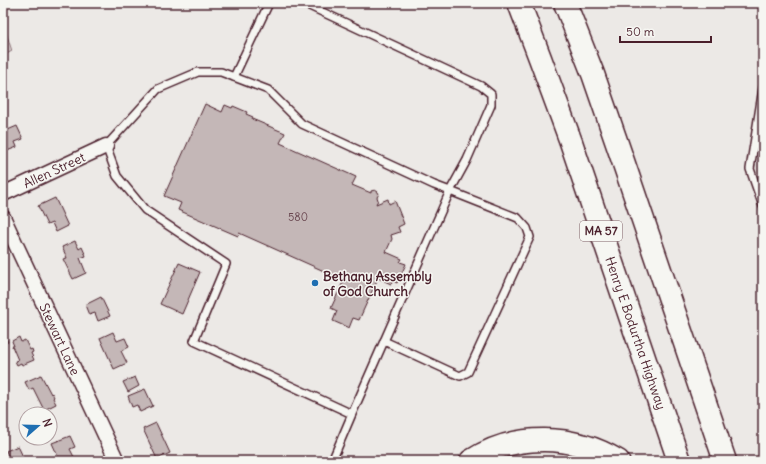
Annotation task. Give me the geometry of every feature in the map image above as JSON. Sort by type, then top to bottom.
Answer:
[{"type":"highway","name":"Henry E Bodurtha Highway","points":[[519,3],[551,85],[578,162],[679,461]]},
{"type":"highway","points":[[565,3],[593,74],[725,461]]},
{"type":"highway","points":[[471,461],[507,445],[525,441],[546,440],[570,442],[583,445],[618,461]]},
{"type":"street","name":"Allen Street","points":[[3,194],[106,146]]},
{"type":"street","name":"Stewart Lane","points":[[3,217],[117,461]]},
{"type":"lane","points":[[234,77],[268,3]]},
{"type":"lane","points":[[303,3],[481,86],[491,94],[491,105],[467,160],[450,191],[332,461]]},
{"type":"lane","points":[[352,414],[194,341],[226,264],[145,210],[117,176],[106,146],[158,89],[198,72],[220,72],[268,90],[302,124],[434,185],[518,218],[527,228],[530,237],[468,372],[460,376],[384,341]]},
{"type":"lane","points":[[763,88],[750,169],[763,206]]},
{"type":"shaded area","points":[[3,23],[12,51],[3,56]]},
{"type":"building","points":[[205,104],[222,112],[225,105],[232,108],[233,106],[247,112],[246,114],[253,117],[252,119],[285,133],[280,143],[356,177],[352,185],[371,193],[371,191],[375,190],[378,192],[378,200],[376,204],[388,199],[389,204],[395,201],[404,224],[398,227],[400,232],[391,235],[392,239],[386,252],[402,259],[400,262],[406,264],[397,283],[393,281],[391,284],[378,278],[359,320],[353,318],[349,328],[333,321],[337,311],[331,308],[344,280],[239,233],[238,236],[178,210],[181,203],[164,196]]},
{"type":"building","points":[[17,126],[23,139],[15,142],[17,147],[7,151],[3,141],[3,132]]},
{"type":"building","points":[[55,198],[68,226],[56,232],[52,223],[47,225],[38,206]]},
{"type":"building","points":[[75,241],[79,249],[82,247],[86,256],[80,258],[86,273],[73,279],[63,259],[67,258],[62,247]]},
{"type":"building","points":[[179,263],[200,272],[182,314],[160,304]]},
{"type":"building","points":[[101,297],[110,316],[98,321],[95,313],[89,315],[85,305]]},
{"type":"building","points":[[3,331],[8,342],[3,344]]},
{"type":"building","points":[[113,332],[117,341],[125,338],[129,347],[121,351],[127,363],[114,369],[100,338]]},
{"type":"building","points":[[19,337],[21,342],[25,340],[30,350],[32,349],[33,352],[31,353],[34,360],[22,365],[21,363],[17,365],[15,361],[18,360],[12,346],[14,346],[12,341]]},
{"type":"building","points":[[41,375],[51,394],[52,393],[56,404],[52,406],[42,406],[33,388],[29,390],[25,382]]},
{"type":"building","points":[[135,377],[139,386],[128,392],[123,382]]},
{"type":"building","points":[[145,389],[153,406],[140,412],[137,405],[132,407],[128,396]]},
{"type":"building","points":[[156,423],[170,453],[157,459],[143,429]]},
{"type":"building","points":[[70,436],[75,447],[70,449],[74,457],[60,461],[53,446],[58,446],[58,441]]},
{"type":"building","points":[[18,446],[25,461],[11,461],[6,451]]},
{"type":"place","name":"Bethany Assembly of God Church","points":[[315,283]]}]
